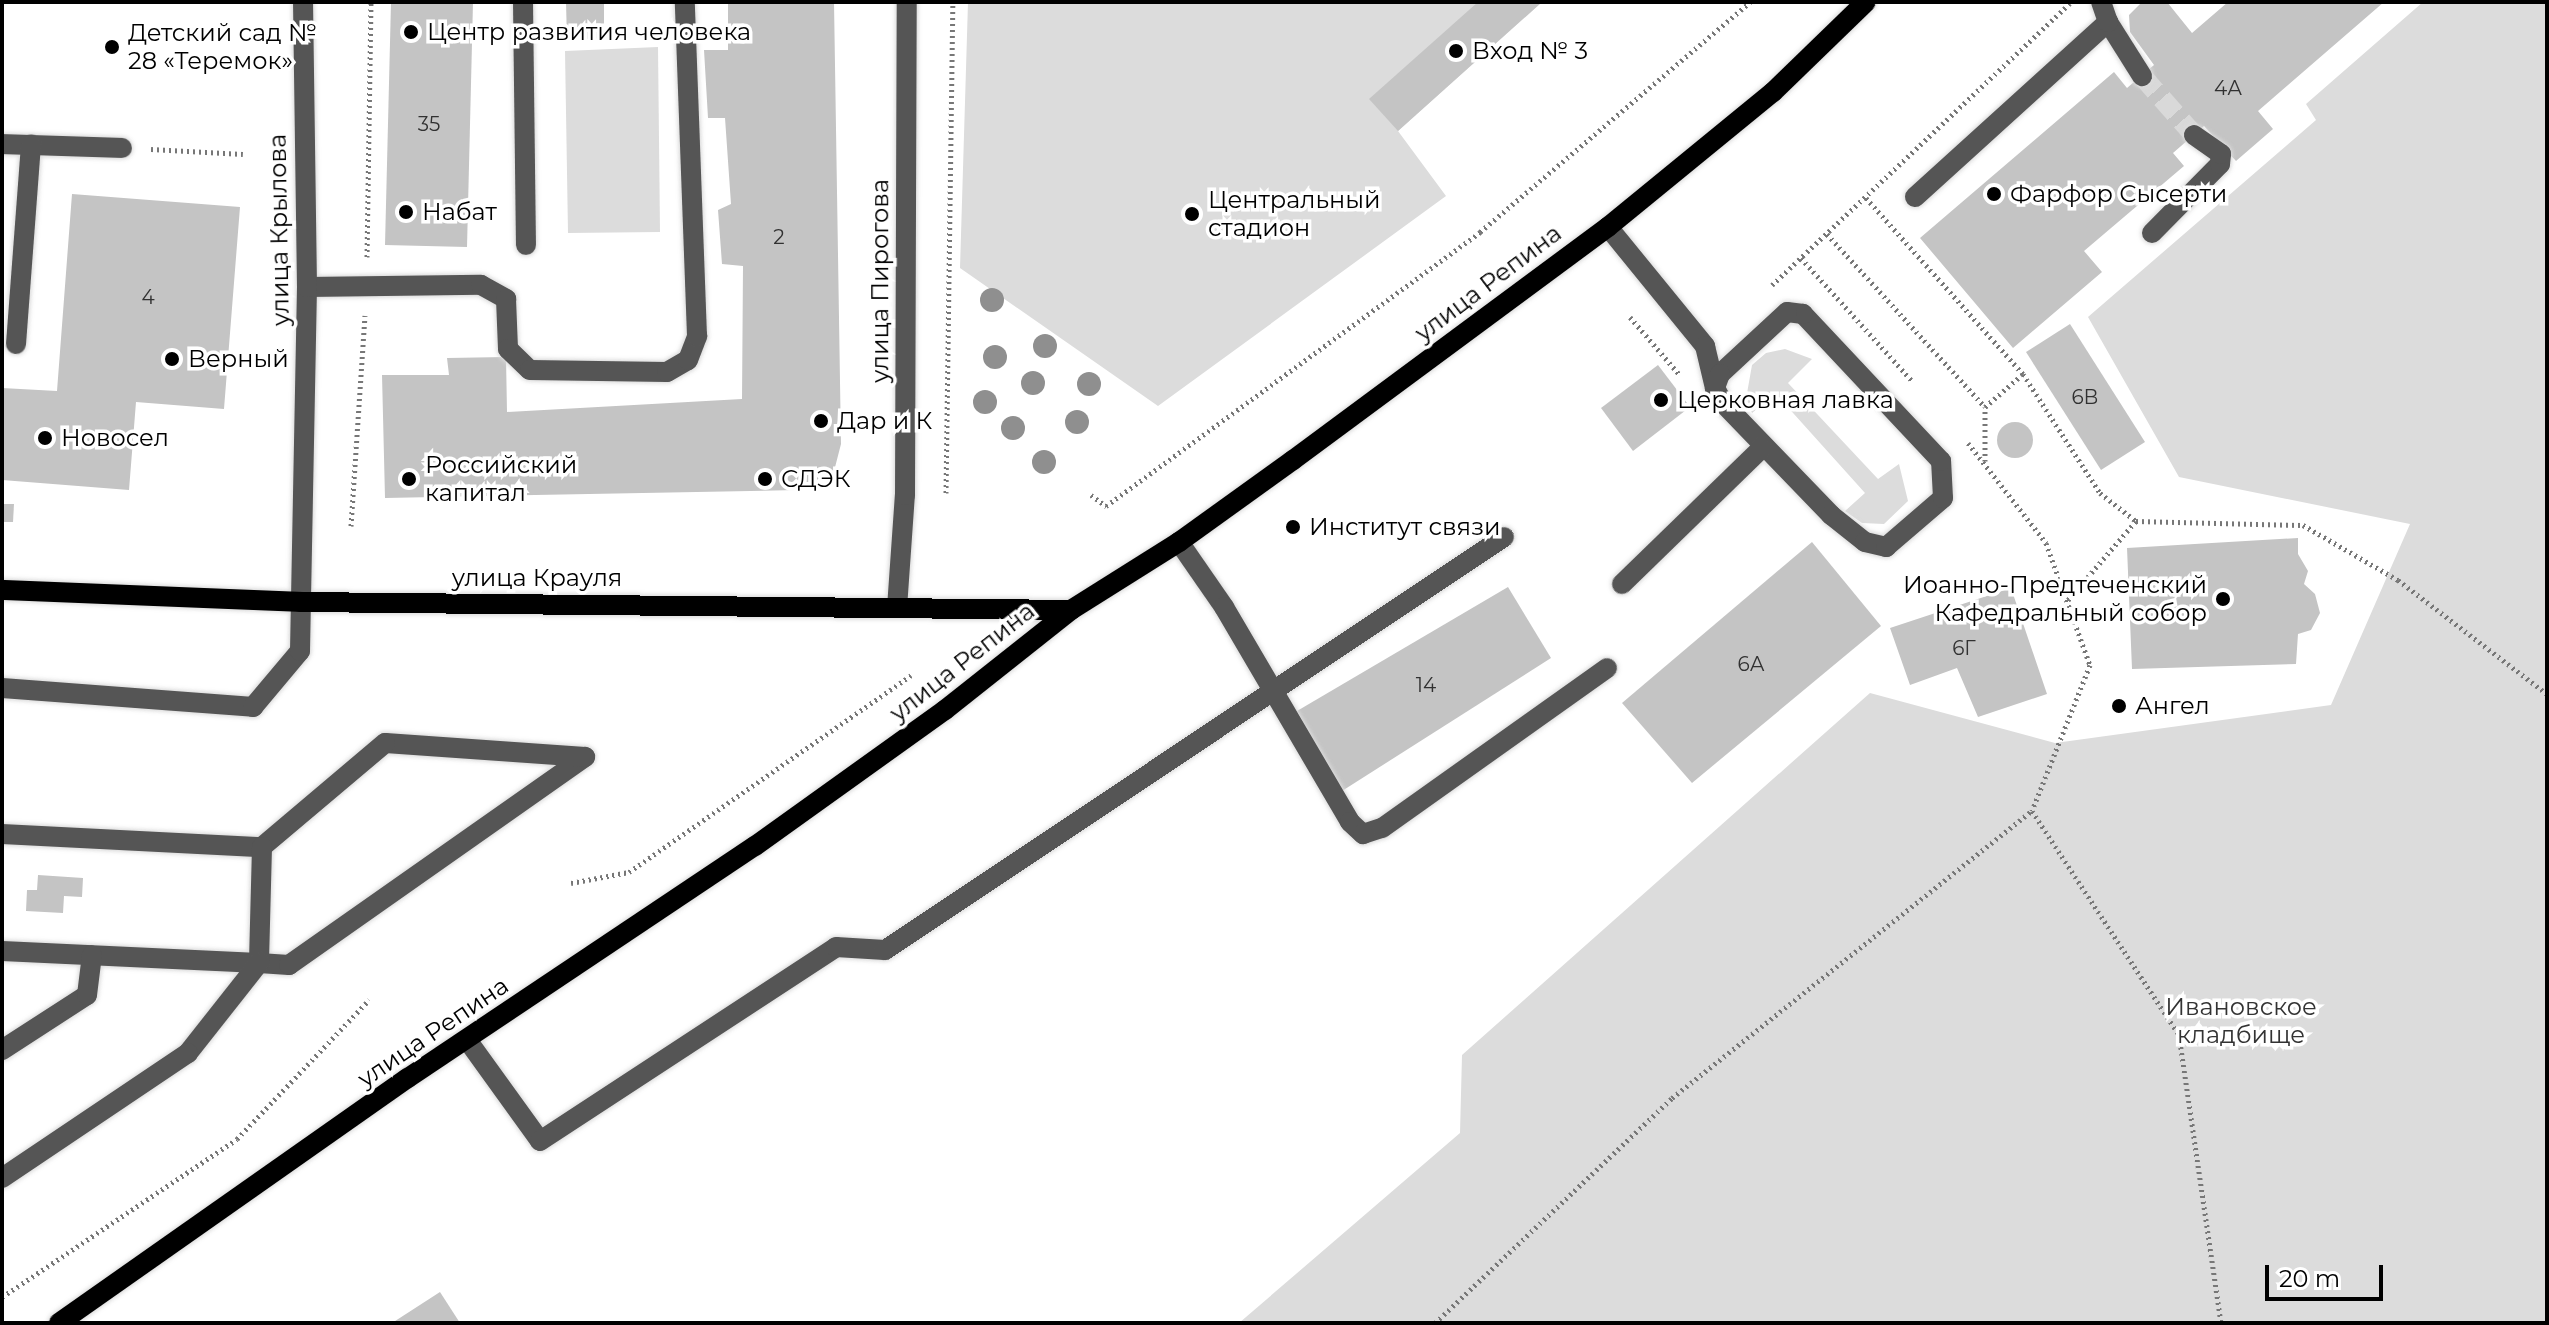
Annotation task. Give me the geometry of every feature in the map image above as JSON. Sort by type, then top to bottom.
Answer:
[{"type":"main road","name":"улица Репина","points":[[59,1323],[919,728],[1071,610],[1179,542],[1608,227],[1773,92],[1866,2]]},
{"type":"main road","name":"улица Крауля","points":[[2,590],[300,602],[1071,610]]},
{"type":"street","name":"улица Крылова","points":[[2,688],[253,707],[300,651],[307,287],[303,2]]},
{"type":"street","points":[[523,2],[526,245]]},
{"type":"street","points":[[307,287],[481,285],[506,299],[508,349],[530,370],[667,372],[688,360],[697,336],[685,2]]},
{"type":"street","name":"улица Пирогова","points":[[897,608],[905,495],[907,2]]},
{"type":"street","points":[[2101,2],[2108,22],[2142,76]]},
{"type":"street","points":[[1915,197],[2108,22]]},
{"type":"street","points":[[2152,233],[2220,164],[2221,154],[2194,135]]},
{"type":"street","points":[[2,144],[122,148]]},
{"type":"street","points":[[16,344],[31,145]]},
{"type":"street","points":[[1608,227],[1705,346],[1715,388],[1762,448],[1865,542],[1886,547],[1943,498],[1941,461],[1803,314],[1787,312],[1720,374],[1715,388]]},
{"type":"street","points":[[1622,584],[1762,448]]},
{"type":"street","points":[[468,1041],[540,1141],[836,947],[885,950],[1271,689],[1504,537]]},
{"type":"street","points":[[1179,542],[1350,822],[1363,834],[1382,828],[1607,668]]},
{"type":"street","points":[[2,834],[262,847],[385,743],[585,757],[289,965],[2,951]]},
{"type":"street","points":[[2,1178],[188,1053],[259,963],[262,847]]},
{"type":"street","points":[[2,1050],[87,995],[92,955]]},
{"type":"path","points":[[946,493],[953,2]]},
{"type":"path","points":[[1091,495],[1106,506],[1480,232],[1750,2]]},
{"type":"path","points":[[1769,287],[2071,2]]},
{"type":"path","points":[[122,148],[243,154]]},
{"type":"path","points":[[1866,198],[2023,374],[2100,493],[2136,521],[2303,525],[2398,580],[2547,694]]},
{"type":"path","points":[[1827,234],[1985,407],[1985,462]]},
{"type":"path","points":[[1678,372],[1705,346]]},
{"type":"path","points":[[1985,407],[2023,374]]},
{"type":"path","points":[[1435,1323],[1672,1098],[2032,811],[2090,665],[2068,600],[2136,521]]},
{"type":"path","points":[[571,883],[629,872],[911,675]]},
{"type":"path","points":[[2032,811],[2179,1035],[2221,1323]]},
{"type":"path","points":[[2,1297],[237,1139],[369,1000]]},
{"type":"green space","name":"Центральный стадион","points":[[968,2],[1542,2],[1398,131],[1446,196],[1158,406],[960,268]]},
{"type":"green space","name":"Ивановское кладбище","points":[[2423,2],[2547,2],[2547,1323],[1239,1323],[1460,1133],[1462,1055],[1870,693],[2055,743],[2331,705],[2410,524],[2179,477],[2088,317],[2316,120],[2306,104]]},
{"type":"green space","points":[[658,47],[660,232],[568,233],[565,51]]},
{"type":"green space","points":[[1785,349],[1812,359],[1788,383],[1878,479],[1899,464],[1908,501],[1884,524],[1862,523],[1845,511],[1865,493],[1776,394],[1752,413],[1746,399],[1752,365],[1766,353]]},
{"type":"building","points":[[391,2],[473,2],[467,247],[385,245]]},
{"type":"building","points":[[566,2],[604,2],[604,38],[567,40]]},
{"type":"building","points":[[728,2],[834,2],[841,444],[832,479],[797,490],[385,498],[382,375],[449,375],[447,358],[506,357],[507,412],[742,399],[743,266],[722,264],[718,210],[731,204],[725,118],[708,118],[704,50],[728,50]]},
{"type":"building","name":"Вход № 3","points":[[1478,2],[1542,2],[1398,131],[1369,99]]},
{"type":"building","points":[[2142,2],[2167,2],[2192,33],[2228,2],[2384,2],[2258,111],[2273,129],[2236,161],[2204,126],[2173,153],[2184,166],[2084,251],[2102,272],[2013,348],[1920,238],[2114,72],[2127,88],[2154,65],[2130,32],[2129,15]]},
{"type":"building","points":[[72,194],[240,207],[224,409],[136,402],[129,490],[2,480],[2,388],[57,391]]},
{"type":"building","points":[[2070,324],[2145,442],[2101,470],[2026,352]]},
{"type":"building","points":[[1658,365],[1690,407],[1633,451],[1601,408]]},
{"type":"building","points":[[2015,422],[2028,427],[2033,440],[2028,453],[2015,458],[2002,453],[1997,440],[2002,427]]},
{"type":"building","points":[[2,504],[14,504],[13,522],[2,522]]},
{"type":"building","name":"Иоанно-Предтеченский Кафедральный собор","points":[[2298,538],[2298,554],[2308,571],[2304,584],[2315,594],[2320,613],[2311,630],[2298,634],[2296,664],[2132,669],[2127,548]]},
{"type":"building","points":[[1812,542],[1881,626],[1692,783],[1622,703]]},
{"type":"building","points":[[1508,587],[1551,658],[1342,791],[1297,711]]},
{"type":"building","points":[[2011,588],[2047,694],[1978,717],[1957,668],[1910,685],[1890,628]]},
{"type":"building","points":[[38,875],[83,878],[82,897],[64,896],[63,913],[26,911],[27,890],[37,890]]},
{"type":"building","points":[[440,1292],[460,1323],[392,1323]]},
{"type":"tunnel","points":[[2142,76],[2194,135]]},
{"type":"place","name":"Центр развития человека","points":[[411,32]]},
{"type":"place","name":"Детский сад № 28 «Теремок»","points":[[112,47]]},
{"type":"place","name":"Вход № 3","points":[[1456,51]]},
{"type":"place","name":"Фарфор Сысерти","points":[[1994,194]]},
{"type":"place","name":"Набат","points":[[406,212]]},
{"type":"place","name":"Центральный стадион","points":[[1192,214]]},
{"type":"place","name":"Верный","points":[[172,359]]},
{"type":"place","name":"Церковная лавка","points":[[1661,400]]},
{"type":"place","name":"Дар и К","points":[[821,421]]},
{"type":"place","name":"Новосел","points":[[45,438]]},
{"type":"place","name":"Российский капитал","points":[[409,479]]},
{"type":"place","name":"СДЭК","points":[[765,479]]},
{"type":"place","name":"Институт связи","points":[[1293,527]]},
{"type":"place","name":"Иоанно-Предтеченский Кафедральный собор","points":[[2223,599]]},
{"type":"place","name":"Ангел","points":[[2119,706]]}]
